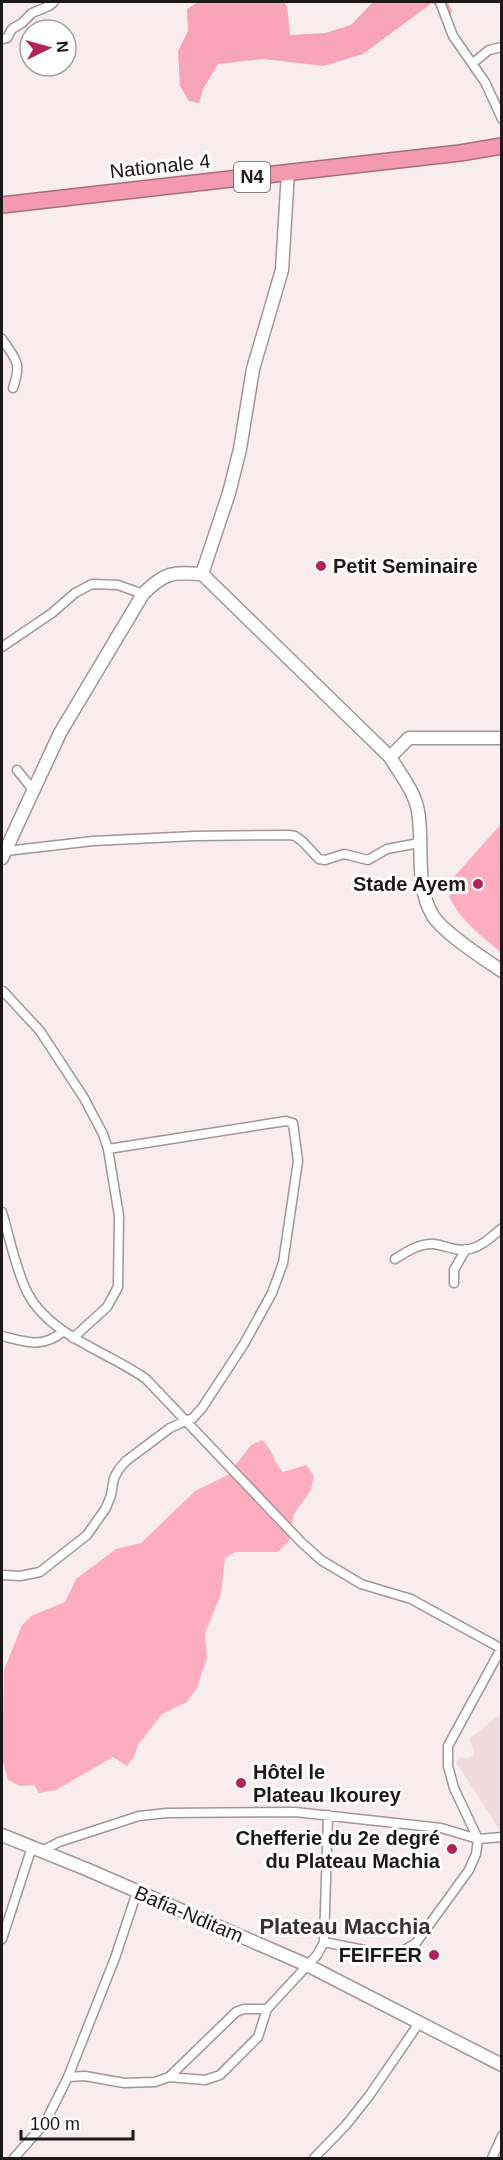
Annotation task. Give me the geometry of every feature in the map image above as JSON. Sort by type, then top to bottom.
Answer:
[{"type":"highway","name":"Nationale 4","points":[[2,205],[460,153],[501,146]]},
{"type":"street","points":[[2,39],[7,38],[12,28],[22,23],[32,13],[54,2]]},
{"type":"street","points":[[442,2],[453,36],[485,82],[501,119]]},
{"type":"street","points":[[473,63],[489,50],[501,47]]},
{"type":"street","points":[[202,574],[229,494],[240,449],[253,369],[282,270],[288,172]]},
{"type":"street","points":[[2,339],[18,366],[13,388]]},
{"type":"street","points":[[4,854],[60,733],[143,594],[158,579],[166,575],[180,572],[202,574],[390,757],[418,809],[424,889],[427,904],[434,918],[501,971]]},
{"type":"street","points":[[2,647],[51,613],[75,593],[92,584],[118,585],[143,594]]},
{"type":"street","points":[[390,757],[409,738],[501,738]]},
{"type":"street","points":[[17,770],[34,791]]},
{"type":"street","points":[[4,854],[93,841],[195,836],[289,835],[302,841],[319,860],[344,854],[364,860],[376,857],[387,849],[419,843]]},
{"type":"street","points":[[2,990],[40,1031],[84,1098],[104,1134],[108,1149],[119,1216],[118,1287],[106,1307],[73,1338]]},
{"type":"street","points":[[2,1575],[33,1575],[63,1555],[87,1534],[106,1508],[114,1478],[126,1461],[170,1428],[188,1421],[202,1408],[244,1344],[272,1293],[283,1263],[298,1161],[293,1123],[286,1121],[108,1149]]},
{"type":"street","points":[[2,1212],[17,1269],[28,1295],[42,1313],[73,1338],[127,1366],[146,1379],[288,1529],[321,1560],[361,1584],[411,1599],[501,1648],[448,1746],[448,1766],[454,1788],[478,1839],[476,1854],[469,1870],[416,1943],[398,1954],[389,1955],[324,1942]]},
{"type":"street","points":[[394,1259],[410,1249],[433,1244],[460,1250],[481,1245],[501,1228]]},
{"type":"street","points":[[453,1283],[454,1270],[466,1249]]},
{"type":"street","points":[[2,1336],[33,1344],[56,1337],[64,1331]]},
{"type":"street","points":[[2,1939],[37,1849],[139,1816],[295,1812],[441,1828],[478,1839],[501,1837]]},
{"type":"street","points":[[68,2077],[85,2076],[140,2084],[170,2077],[205,2080],[220,2075],[258,2037],[267,2009],[317,1955],[324,1942],[328,1815]]},
{"type":"street","name":"Bafia-Nditam","points":[[2,1835],[307,1965],[501,2066]]},
{"type":"street","points":[[14,2158],[45,2122],[68,2077],[115,1958],[137,1892]]},
{"type":"street","points":[[170,2077],[236,2012],[243,2009],[267,2009]]},
{"type":"street","points":[[314,2158],[346,2126],[369,2097],[419,2023]]},
{"type":"street","points":[[492,2158],[501,2136]]},
{"type":"shaded area","points":[[198,2],[283,2],[287,6],[290,35],[325,33],[351,25],[373,2],[448,2],[452,11],[446,32],[439,8],[432,3],[363,54],[324,66],[264,59],[218,64],[203,89],[199,103],[189,101],[180,86],[178,51],[188,31],[187,9]]},
{"type":"shaded area","name":"Stade Ayem","points":[[501,824],[501,952],[465,920],[449,896],[455,890],[453,878]]},
{"type":"shaded area","points":[[262,1440],[283,1472],[306,1465],[314,1476],[311,1490],[294,1514],[289,1541],[278,1552],[235,1552],[225,1558],[221,1594],[205,1633],[207,1658],[197,1688],[187,1702],[162,1714],[138,1745],[134,1757],[127,1766],[113,1757],[56,1790],[39,1793],[34,1785],[20,1786],[8,1780],[2,1758],[4,1670],[22,1625],[31,1616],[65,1602],[76,1579],[116,1549],[141,1543],[195,1491],[228,1475],[251,1445]]},
{"type":"shaded area","points":[[501,1714],[502,1832],[456,1762],[461,1757],[468,1758],[474,1755],[470,1738]]},
{"type":"place","name":"Petit Seminaire","points":[[321,566]]},
{"type":"place","name":"Stade Ayem","points":[[478,884]]},
{"type":"place","name":"Hôtel le Plateau Ikourey","points":[[241,1783]]},
{"type":"place","name":"Chefferie du 2e degré du Plateau Machia","points":[[452,1849]]},
{"type":"place","name":"FEIFFER","points":[[434,1955]]},
{"type":"district","name":"Plateau Macchia","points":[[345,1926]]}]
